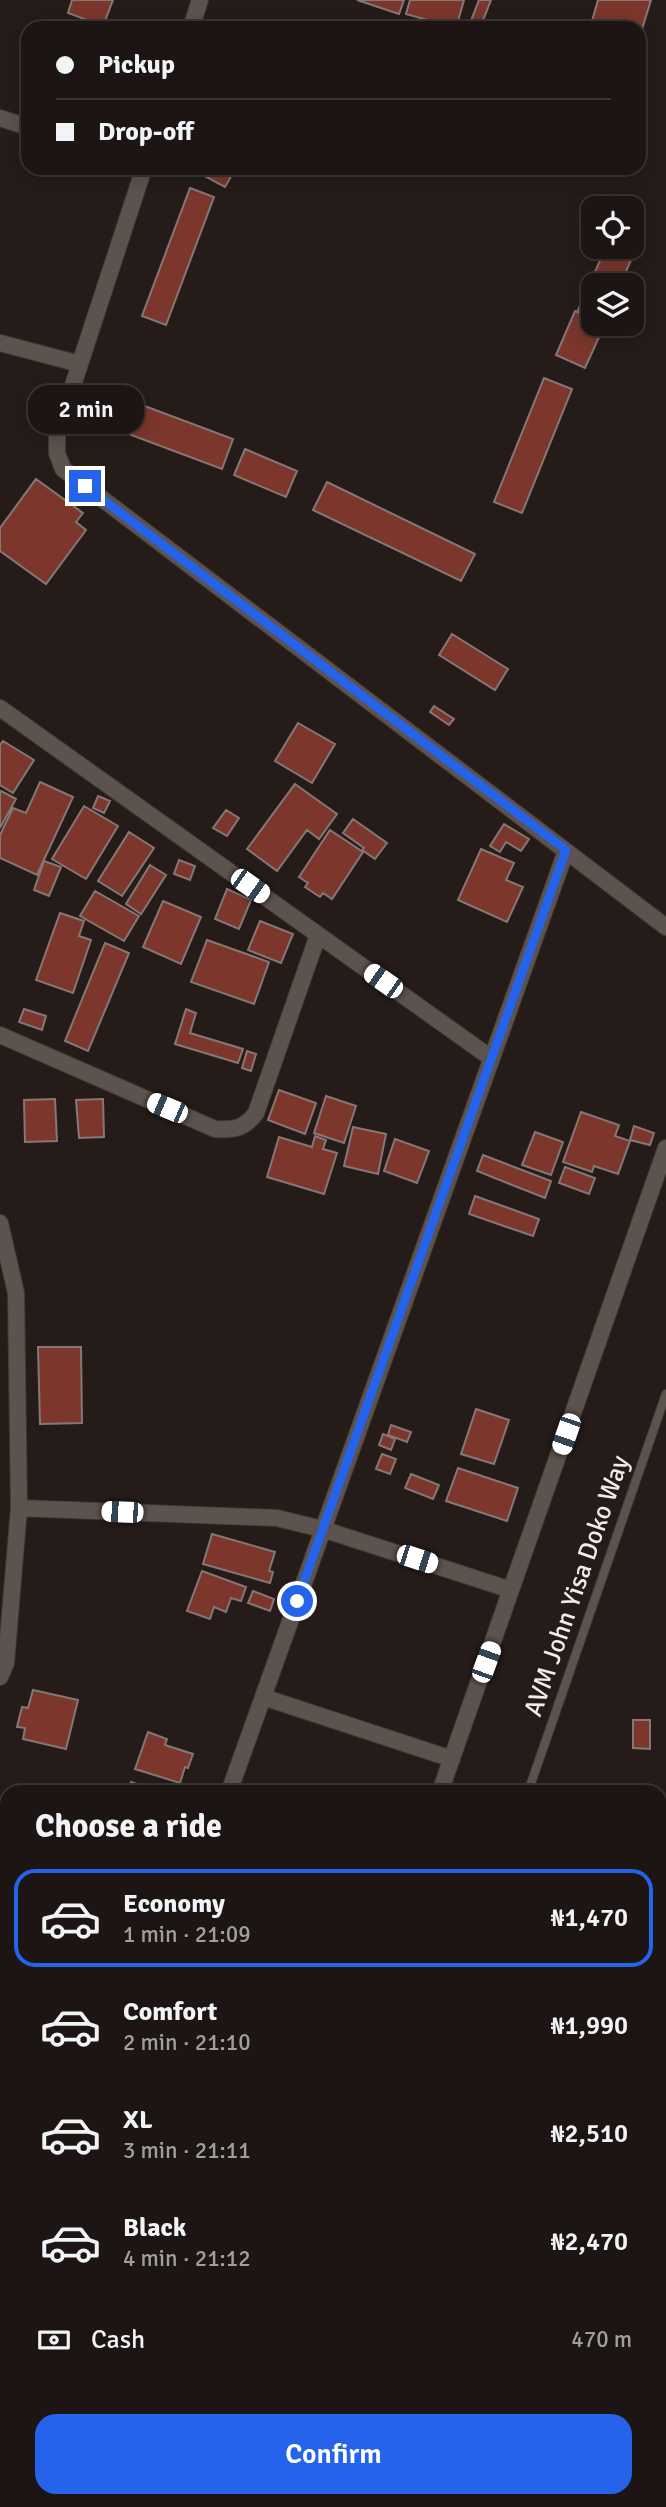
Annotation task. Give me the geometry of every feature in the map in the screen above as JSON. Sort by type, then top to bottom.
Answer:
[{"type":"street","points":[[193,21],[200,0]]},
{"type":"street","points":[[0,118],[21,125]]},
{"type":"street","points":[[142,175],[57,433],[57,453],[63,469],[666,927]]},
{"type":"street","points":[[0,343],[80,364]]},
{"type":"street","points":[[0,708],[491,1058]]},
{"type":"street","points":[[232,1785],[566,850]]},
{"type":"street","points":[[0,1035],[215,1129],[236,1130],[248,1125],[256,1113],[318,935]]},
{"type":"street","points":[[443,1785],[666,1148]]},
{"type":"street","points":[[0,1223],[16,1293],[19,1508],[6,1663],[0,1677]]},
{"type":"street","points":[[19,1508],[277,1518],[323,1529],[511,1590]]},
{"type":"street","points":[[263,1697],[452,1759]]},
{"type":"lane","name":"AVM John Yisa Doko Way","points":[[530,1785],[666,1394]]},
{"type":"building","points":[[72,0],[113,0],[105,21],[90,21],[68,13]]},
{"type":"building","points":[[357,0],[404,0],[399,14]]},
{"type":"building","points":[[410,0],[464,0],[458,21],[431,21],[406,14]]},
{"type":"building","points":[[479,0],[491,0],[483,21],[471,21]]},
{"type":"building","points":[[598,0],[651,0],[645,21],[592,21]]},
{"type":"building","points":[[203,175],[232,175],[225,187]]},
{"type":"building","points":[[190,188],[214,197],[166,325],[142,316]]},
{"type":"building","points":[[601,259],[631,259],[625,273],[594,273]]},
{"type":"building","points":[[575,311],[581,314],[581,336],[600,336],[585,368],[556,355]]},
{"type":"building","points":[[544,378],[572,389],[522,513],[494,502]]},
{"type":"building","points":[[142,405],[233,439],[222,469],[131,435]]},
{"type":"building","points":[[245,449],[297,471],[286,497],[234,475]]},
{"type":"building","points":[[36,479],[83,513],[76,522],[86,530],[46,584],[0,551],[0,528]]},
{"type":"building","points":[[327,482],[475,554],[461,581],[313,510]]},
{"type":"building","points":[[452,634],[508,669],[495,690],[439,655]]},
{"type":"building","points":[[434,706],[454,719],[449,725],[430,712]]},
{"type":"building","points":[[298,723],[335,744],[312,783],[275,761]]},
{"type":"building","points":[[3,741],[34,760],[13,793],[0,785],[0,745]]},
{"type":"building","points":[[40,782],[73,797],[37,875],[0,858],[0,835],[13,808],[26,813]]},
{"type":"building","points":[[295,784],[337,814],[319,839],[307,830],[277,871],[247,849]]},
{"type":"building","points":[[1,791],[16,799],[0,828],[0,793]]},
{"type":"building","points":[[98,796],[110,801],[104,813],[93,808]]},
{"type":"building","points":[[84,806],[118,826],[86,879],[52,859]]},
{"type":"building","points":[[226,810],[239,818],[227,836],[213,828]]},
{"type":"building","points":[[353,819],[387,843],[375,859],[343,833]]},
{"type":"building","points":[[504,824],[529,839],[521,851],[506,842],[500,852],[490,846]]},
{"type":"building","points":[[330,830],[363,852],[332,899],[323,893],[320,897],[305,887],[308,883],[299,877]]},
{"type":"building","points":[[129,832],[154,848],[122,896],[98,881]]},
{"type":"building","points":[[481,849],[514,863],[506,880],[523,887],[507,922],[458,900]]},
{"type":"building","points":[[179,860],[195,866],[190,880],[174,874]]},
{"type":"building","points":[[44,861],[61,867],[49,896],[34,890]]},
{"type":"building","points":[[150,865],[166,875],[141,914],[126,904]]},
{"type":"building","points":[[227,889],[251,900],[239,929],[215,919]]},
{"type":"building","points":[[95,891],[139,916],[124,941],[80,916]]},
{"type":"building","points":[[163,901],[201,917],[181,964],[143,947]]},
{"type":"building","points":[[60,913],[84,921],[79,936],[91,940],[73,993],[36,980]]},
{"type":"building","points":[[260,921],[293,934],[281,963],[248,950]]},
{"type":"building","points":[[207,940],[269,962],[254,1004],[191,982]]},
{"type":"building","points":[[105,943],[129,953],[88,1051],[65,1041]]},
{"type":"building","points":[[24,1009],[46,1016],[42,1030],[19,1022]]},
{"type":"building","points":[[186,1009],[196,1013],[190,1033],[243,1049],[238,1063],[175,1044]]},
{"type":"building","points":[[247,1051],[256,1054],[251,1071],[242,1068]]},
{"type":"building","points":[[279,1090],[316,1103],[305,1134],[268,1120]]},
{"type":"building","points":[[326,1096],[356,1106],[344,1143],[314,1133]]},
{"type":"building","points":[[55,1099],[57,1141],[25,1142],[24,1100]]},
{"type":"building","points":[[103,1099],[104,1137],[79,1138],[76,1100]]},
{"type":"building","points":[[581,1112],[619,1125],[615,1136],[630,1141],[618,1174],[594,1166],[592,1172],[563,1162]]},
{"type":"building","points":[[634,1126],[654,1133],[650,1145],[630,1140]]},
{"type":"building","points":[[353,1127],[386,1134],[378,1174],[344,1166]]},
{"type":"building","points":[[535,1132],[563,1142],[551,1175],[522,1165]]},
{"type":"building","points":[[315,1136],[326,1140],[323,1149],[337,1153],[324,1194],[267,1177],[279,1137],[312,1147]]},
{"type":"building","points":[[395,1139],[429,1151],[417,1183],[384,1171]]},
{"type":"building","points":[[483,1155],[551,1181],[545,1198],[477,1171]]},
{"type":"building","points":[[565,1167],[595,1178],[589,1194],[559,1183]]},
{"type":"building","points":[[475,1196],[539,1219],[533,1236],[469,1214]]},
{"type":"building","points":[[38,1347],[81,1347],[82,1423],[40,1424]]},
{"type":"building","points":[[476,1409],[509,1420],[494,1464],[461,1454]]},
{"type":"building","points":[[391,1425],[411,1432],[407,1442],[388,1435]]},
{"type":"building","points":[[383,1434],[395,1439],[391,1450],[379,1445]]},
{"type":"building","points":[[382,1454],[396,1459],[390,1474],[376,1469]]},
{"type":"building","points":[[458,1468],[518,1488],[507,1521],[446,1501]]},
{"type":"building","points":[[411,1474],[439,1485],[433,1499],[405,1488]]},
{"type":"building","points":[[212,1534],[275,1552],[269,1571],[273,1572],[270,1583],[203,1564]]},
{"type":"building","points":[[202,1571],[246,1587],[241,1601],[231,1598],[226,1612],[214,1607],[210,1619],[187,1611]]},
{"type":"building","points":[[253,1591],[274,1599],[270,1611],[248,1603]]},
{"type":"building","points":[[33,1690],[78,1700],[66,1749],[23,1739],[25,1728],[17,1727],[22,1707],[28,1708]]},
{"type":"building","points":[[633,1720],[650,1720],[650,1749],[633,1748]]},
{"type":"building","points":[[148,1732],[167,1739],[165,1745],[193,1754],[180,1783],[135,1769]]},
{"type":"route","points":[[85,486],[566,850],[297,1601]]}]
